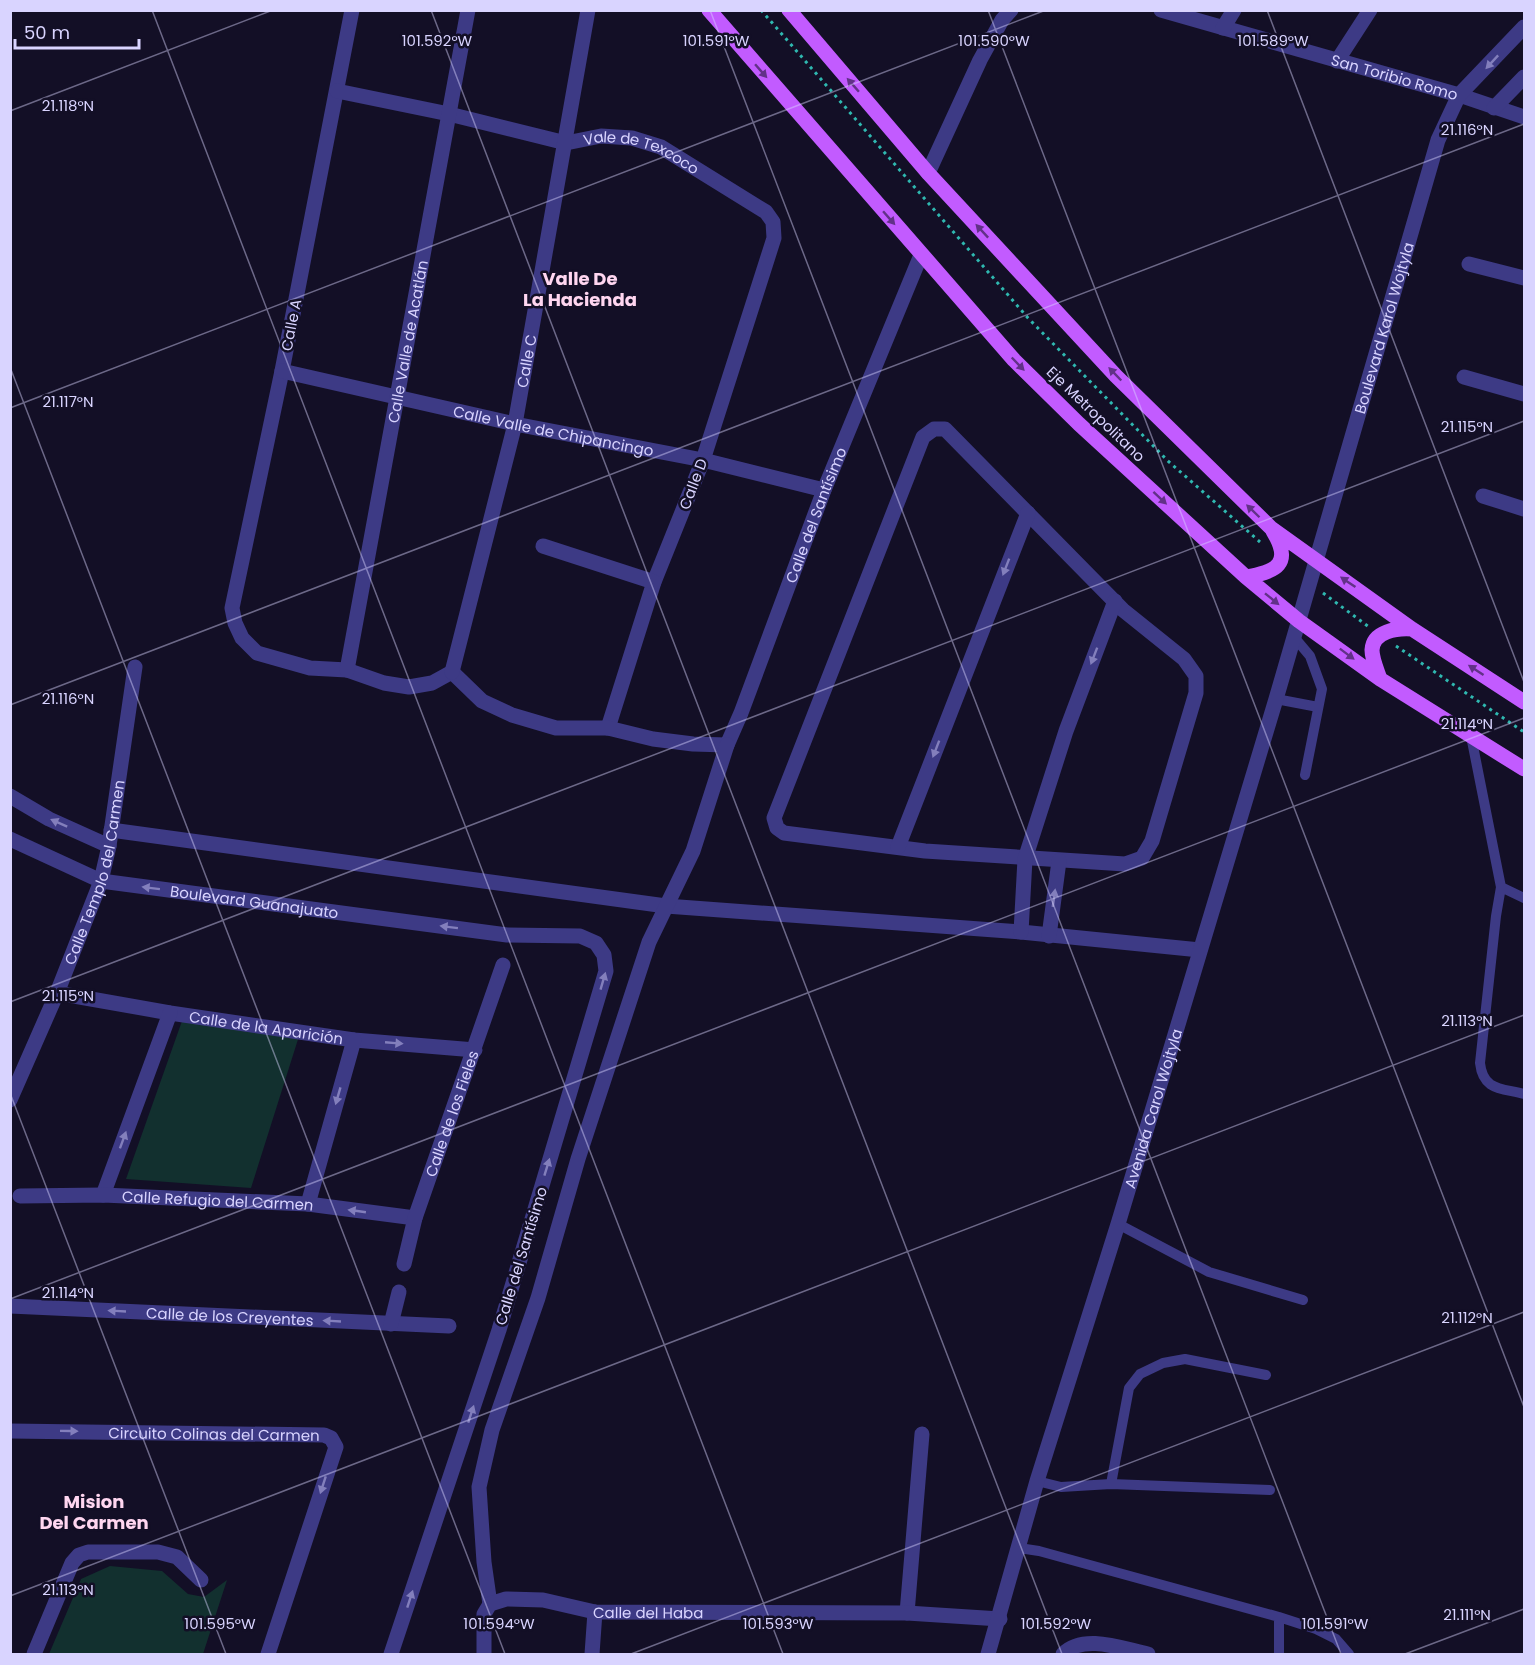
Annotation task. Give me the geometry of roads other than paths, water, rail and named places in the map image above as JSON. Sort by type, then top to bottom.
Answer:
[{"type":"main road","name":"Eje Metropolitano","points":[[709,10],[1014,360],[1079,424],[1246,577],[1299,621],[1380,679],[1524,769]]},
{"type":"main road","points":[[789,10],[928,173],[1116,376],[1271,528],[1412,629],[1524,702]]},
{"type":"main road","points":[[1246,577],[1268,573],[1280,562],[1279,541],[1271,528]]},
{"type":"main road","points":[[1380,679],[1372,653],[1376,640],[1388,631],[1412,629]]},
{"type":"street","name":"Calle A","points":[[347,670],[310,668],[258,653],[242,638],[235,623],[232,608],[282,371],[352,10]]},
{"type":"street","name":"Calle Valle de Acatlán","points":[[347,670],[468,10]]},
{"type":"street","name":"Calle C","points":[[452,672],[515,424],[588,10]]},
{"type":"street","points":[[928,173],[980,60],[1002,20],[1011,10]]},
{"type":"street","name":"San Toribio Romo","points":[[1161,10],[1459,95],[1524,117]]},
{"type":"street","points":[[1223,28],[1234,10]]},
{"type":"street","points":[[1337,61],[1370,10]]},
{"type":"street","name":"Boulevard Karol Wojtyla","points":[[1315,561],[1438,140],[1459,95],[1524,27]]},
{"type":"street","points":[[1494,108],[1524,76]]},
{"type":"street","name":"Vale de Texcoco","points":[[337,91],[449,114],[566,143],[602,136],[632,138],[661,147],[766,212],[773,222],[774,238]]},
{"type":"street","name":"Calle D","points":[[608,728],[654,582],[703,460],[774,238]]},
{"type":"street","name":"Calle del Santísimo","points":[[484,1654],[487,1609],[479,1487],[492,1430],[538,1298],[578,1159],[650,942],[693,851],[727,745],[824,490],[921,255]]},
{"type":"street","points":[[1468,264],[1524,278]]},
{"type":"street","name":"Calle Valle de Chipancingo","points":[[282,371],[515,424],[703,460],[824,490]]},
{"type":"street","points":[[1464,377],[1524,394]]},
{"type":"street","points":[[934,429],[945,429],[1114,601],[1184,660],[1196,676],[1196,693],[1152,841],[1142,858],[1125,864],[1025,859],[898,848],[784,833],[777,828],[774,818],[923,437],[934,429]]},
{"type":"street","points":[[1483,496],[1524,509]]},
{"type":"street","points":[[898,848],[1028,513]]},
{"type":"street","points":[[543,546],[654,582]]},
{"type":"street","name":"Avenida Carol Wojtyla","points":[[988,1654],[1000,1619],[1036,1480],[1118,1224],[1276,699],[1315,561]]},
{"type":"street","points":[[1021,933],[1025,859],[1066,731],[1114,601]]},
{"type":"street","name":"Calle Templo del Carmen","points":[[10,1100],[57,993],[100,881],[109,846],[135,667]]},
{"type":"street","points":[[347,670],[384,683],[409,687],[432,683],[452,672],[482,701],[512,715],[556,728],[608,728],[653,739],[727,745]]},
{"type":"street","points":[[10,796],[49,819],[109,846]]},
{"type":"street","points":[[111,830],[666,906],[1021,933],[1200,950]]},
{"type":"street","name":"Boulevard Guanajuato","points":[[10,839],[100,881],[507,935]]},
{"type":"street","points":[[1048,936],[1059,861]]},
{"type":"street","name":"Calle del Santísimo","points":[[391,1654],[499,1330],[606,971],[604,955],[596,943],[580,936],[507,935]]},
{"type":"street","name":"Calle de los Fieles","points":[[404,1264],[416,1218],[503,965]]},
{"type":"street","name":"Calle de la Aparición","points":[[57,993],[170,1013],[354,1040],[475,1050]]},
{"type":"street","points":[[103,1195],[170,1013]]},
{"type":"street","points":[[308,1204],[354,1040]]},
{"type":"street","name":"Calle Refugio del Carmen","points":[[21,1196],[103,1195],[308,1204],[416,1218]]},
{"type":"street","points":[[391,1324],[399,1292]]},
{"type":"street","name":"Calle de los Creyentes","points":[[10,1306],[449,1326]]},
{"type":"street","name":"Circuito Colinas del Carmen","points":[[10,1431],[312,1434],[332,1438],[336,1447],[268,1654]]},
{"type":"street","points":[[907,1613],[922,1434]]},
{"type":"street","points":[[34,1654],[72,1563],[79,1555],[88,1552],[158,1552],[177,1557],[201,1580]]},
{"type":"street","name":"Calle del Haba","points":[[487,1609],[506,1599],[543,1600],[595,1612],[907,1613],[1000,1619]]},
{"type":"street","points":[[592,1654],[595,1612]]},
{"type":"street","points":[[1063,1654],[1072,1647],[1094,1643],[1148,1654]]},
{"type":"lane","points":[[1294,637],[1310,656],[1322,688],[1305,775]]},
{"type":"lane","points":[[1276,699],[1318,707]]},
{"type":"lane","points":[[1471,736],[1501,887],[1496,916],[1481,1069],[1482,1075],[1490,1085],[1524,1094]]},
{"type":"lane","points":[[1501,887],[1524,898]]},
{"type":"lane","points":[[1118,1224],[1209,1272],[1304,1300]]},
{"type":"lane","points":[[1111,1484],[1130,1388],[1140,1374],[1163,1363],[1185,1359],[1266,1375]]},
{"type":"lane","points":[[1036,1480],[1061,1487],[1111,1484],[1270,1490]]},
{"type":"lane","points":[[1019,1548],[1039,1551],[1279,1617],[1316,1629],[1336,1639],[1349,1654]]},
{"type":"lane","points":[[1279,1617],[1279,1654]]},
{"type":"district","name":"Valle De La Hacienda","points":[[580,288]]},
{"type":"district","name":"Mision Del Carmen","points":[[94,1511]]}]
